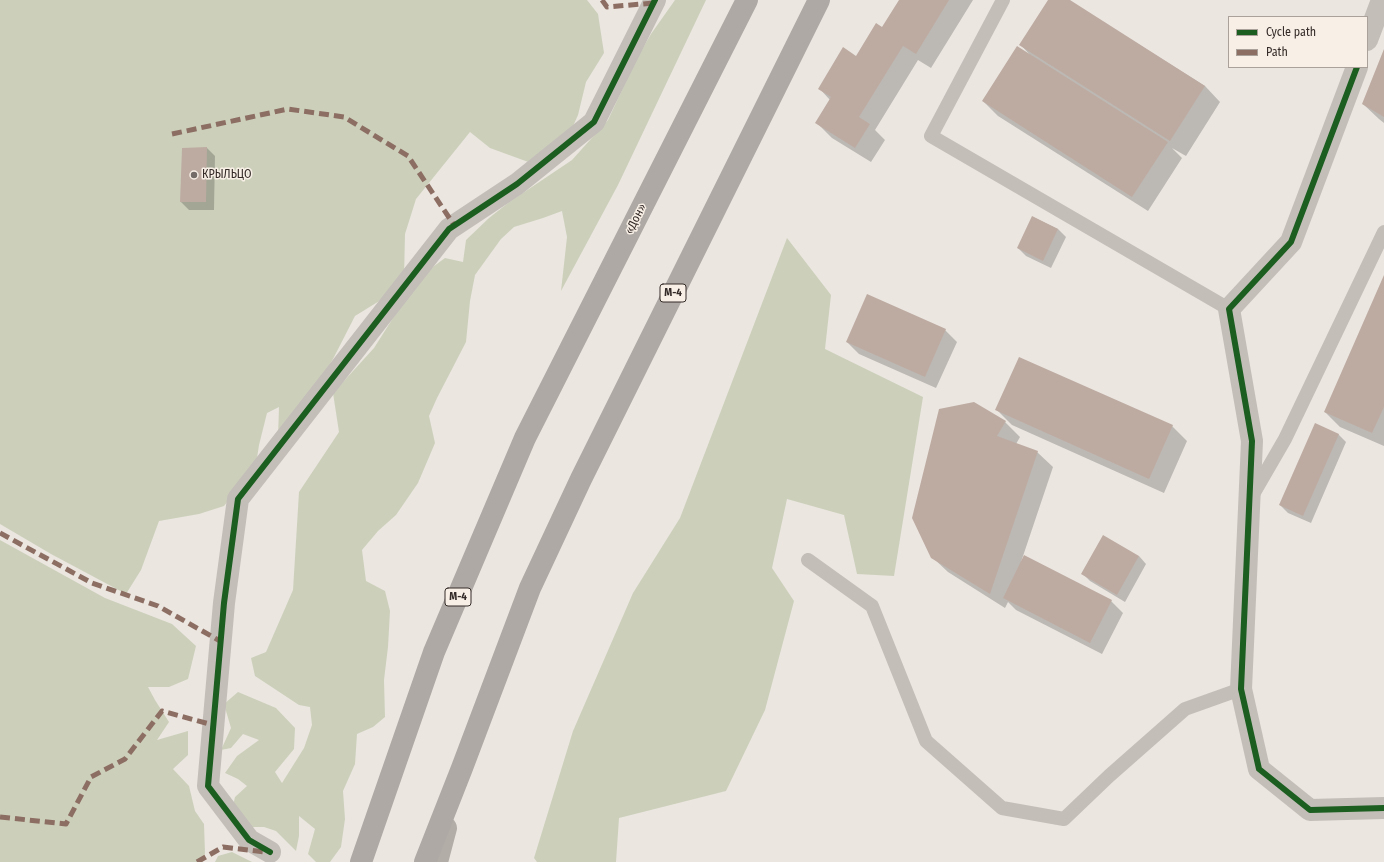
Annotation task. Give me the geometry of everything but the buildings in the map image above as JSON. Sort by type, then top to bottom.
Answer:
[{"type":"highway","name":"«Дон»","points":[[361,862],[434,652],[525,438],[747,0]]},
{"type":"highway","name":"М-4","points":[[425,862],[530,588],[581,479],[819,0]]},
{"type":"main road","name":"М-4","points":[[437,862],[462,768]]},
{"type":"street","points":[[270,852],[249,840],[208,786],[224,604],[238,499],[449,229],[517,184],[594,122],[655,0]]},
{"type":"street","points":[[1368,37],[1382,0]]},
{"type":"street","points":[[1357,68],[1291,242],[1229,309],[1252,442],[1241,689],[1259,769],[1310,810],[1384,808]]},
{"type":"lane","points":[[1003,0],[931,136],[1229,309]]},
{"type":"lane","points":[[1249,502],[1285,439],[1384,232]]},
{"type":"lane","points":[[808,560],[872,606],[926,741],[1002,808],[1064,819],[1109,776],[1185,709],[1241,689]]},
{"type":"green space","points":[[0,0],[587,0],[598,14],[604,53],[586,82],[578,115],[570,133],[531,163],[490,148],[470,132],[416,199],[405,234],[404,278],[389,295],[355,316],[333,359],[319,382],[278,437],[279,407],[267,413],[259,445],[255,471],[224,506],[199,514],[159,521],[141,570],[126,594],[51,554],[0,524]]},
{"type":"green space","points":[[675,0],[706,0],[618,185],[561,291],[567,237],[562,211],[514,227],[501,239],[475,275],[470,301],[466,342],[429,416],[435,443],[418,483],[396,515],[378,531],[362,550],[366,581],[385,591],[390,611],[384,680],[385,717],[373,727],[357,734],[355,764],[343,791],[345,819],[341,847],[330,862],[316,862],[308,854],[315,829],[299,816],[299,836],[296,851],[276,831],[264,827],[242,827],[231,814],[235,797],[247,786],[238,779],[225,773],[237,756],[259,740],[243,734],[231,748],[221,750],[231,728],[224,704],[238,692],[276,708],[295,728],[294,749],[275,772],[282,783],[304,748],[312,725],[310,707],[299,705],[255,676],[251,658],[266,652],[293,590],[299,492],[339,432],[333,393],[374,348],[400,307],[426,272],[445,258],[463,262],[466,240],[489,218],[508,203],[572,160],[608,120],[637,58],[651,34]]},
{"type":"green space","points":[[787,238],[831,295],[825,349],[923,397],[894,576],[857,574],[844,515],[787,499],[772,568],[794,601],[765,710],[726,791],[619,818],[616,862],[537,862],[534,858],[573,731],[633,593],[680,518]]},
{"type":"green space","points":[[0,540],[105,598],[172,624],[196,646],[188,679],[169,687],[148,687],[169,722],[157,740],[188,731],[188,755],[173,769],[189,786],[195,811],[204,824],[205,853],[203,862],[0,862]]},
{"type":"green space","points":[[232,852],[252,862],[215,862],[218,856]]},
{"type":"marked path","points":[[602,0],[607,7],[654,3]]},
{"type":"marked path","points":[[172,134],[288,109],[344,117],[408,156],[454,225]]},
{"type":"marked path","points":[[0,533],[92,583],[158,606],[220,641]]},
{"type":"marked path","points":[[0,817],[66,824],[91,777],[125,759],[162,711],[213,725]]},
{"type":"marked path","points":[[197,862],[223,847],[265,852]]},
{"type":"cycle path","points":[[270,852],[249,840],[208,786],[224,603],[238,499],[449,229],[517,184],[594,122],[655,0]]},
{"type":"cycle path","points":[[1357,68],[1291,242],[1229,309],[1252,441],[1241,689],[1259,769],[1310,810],[1384,808]]},
{"type":"place","name":"КРЫЛЬЦО","points":[[194,175]]}]
